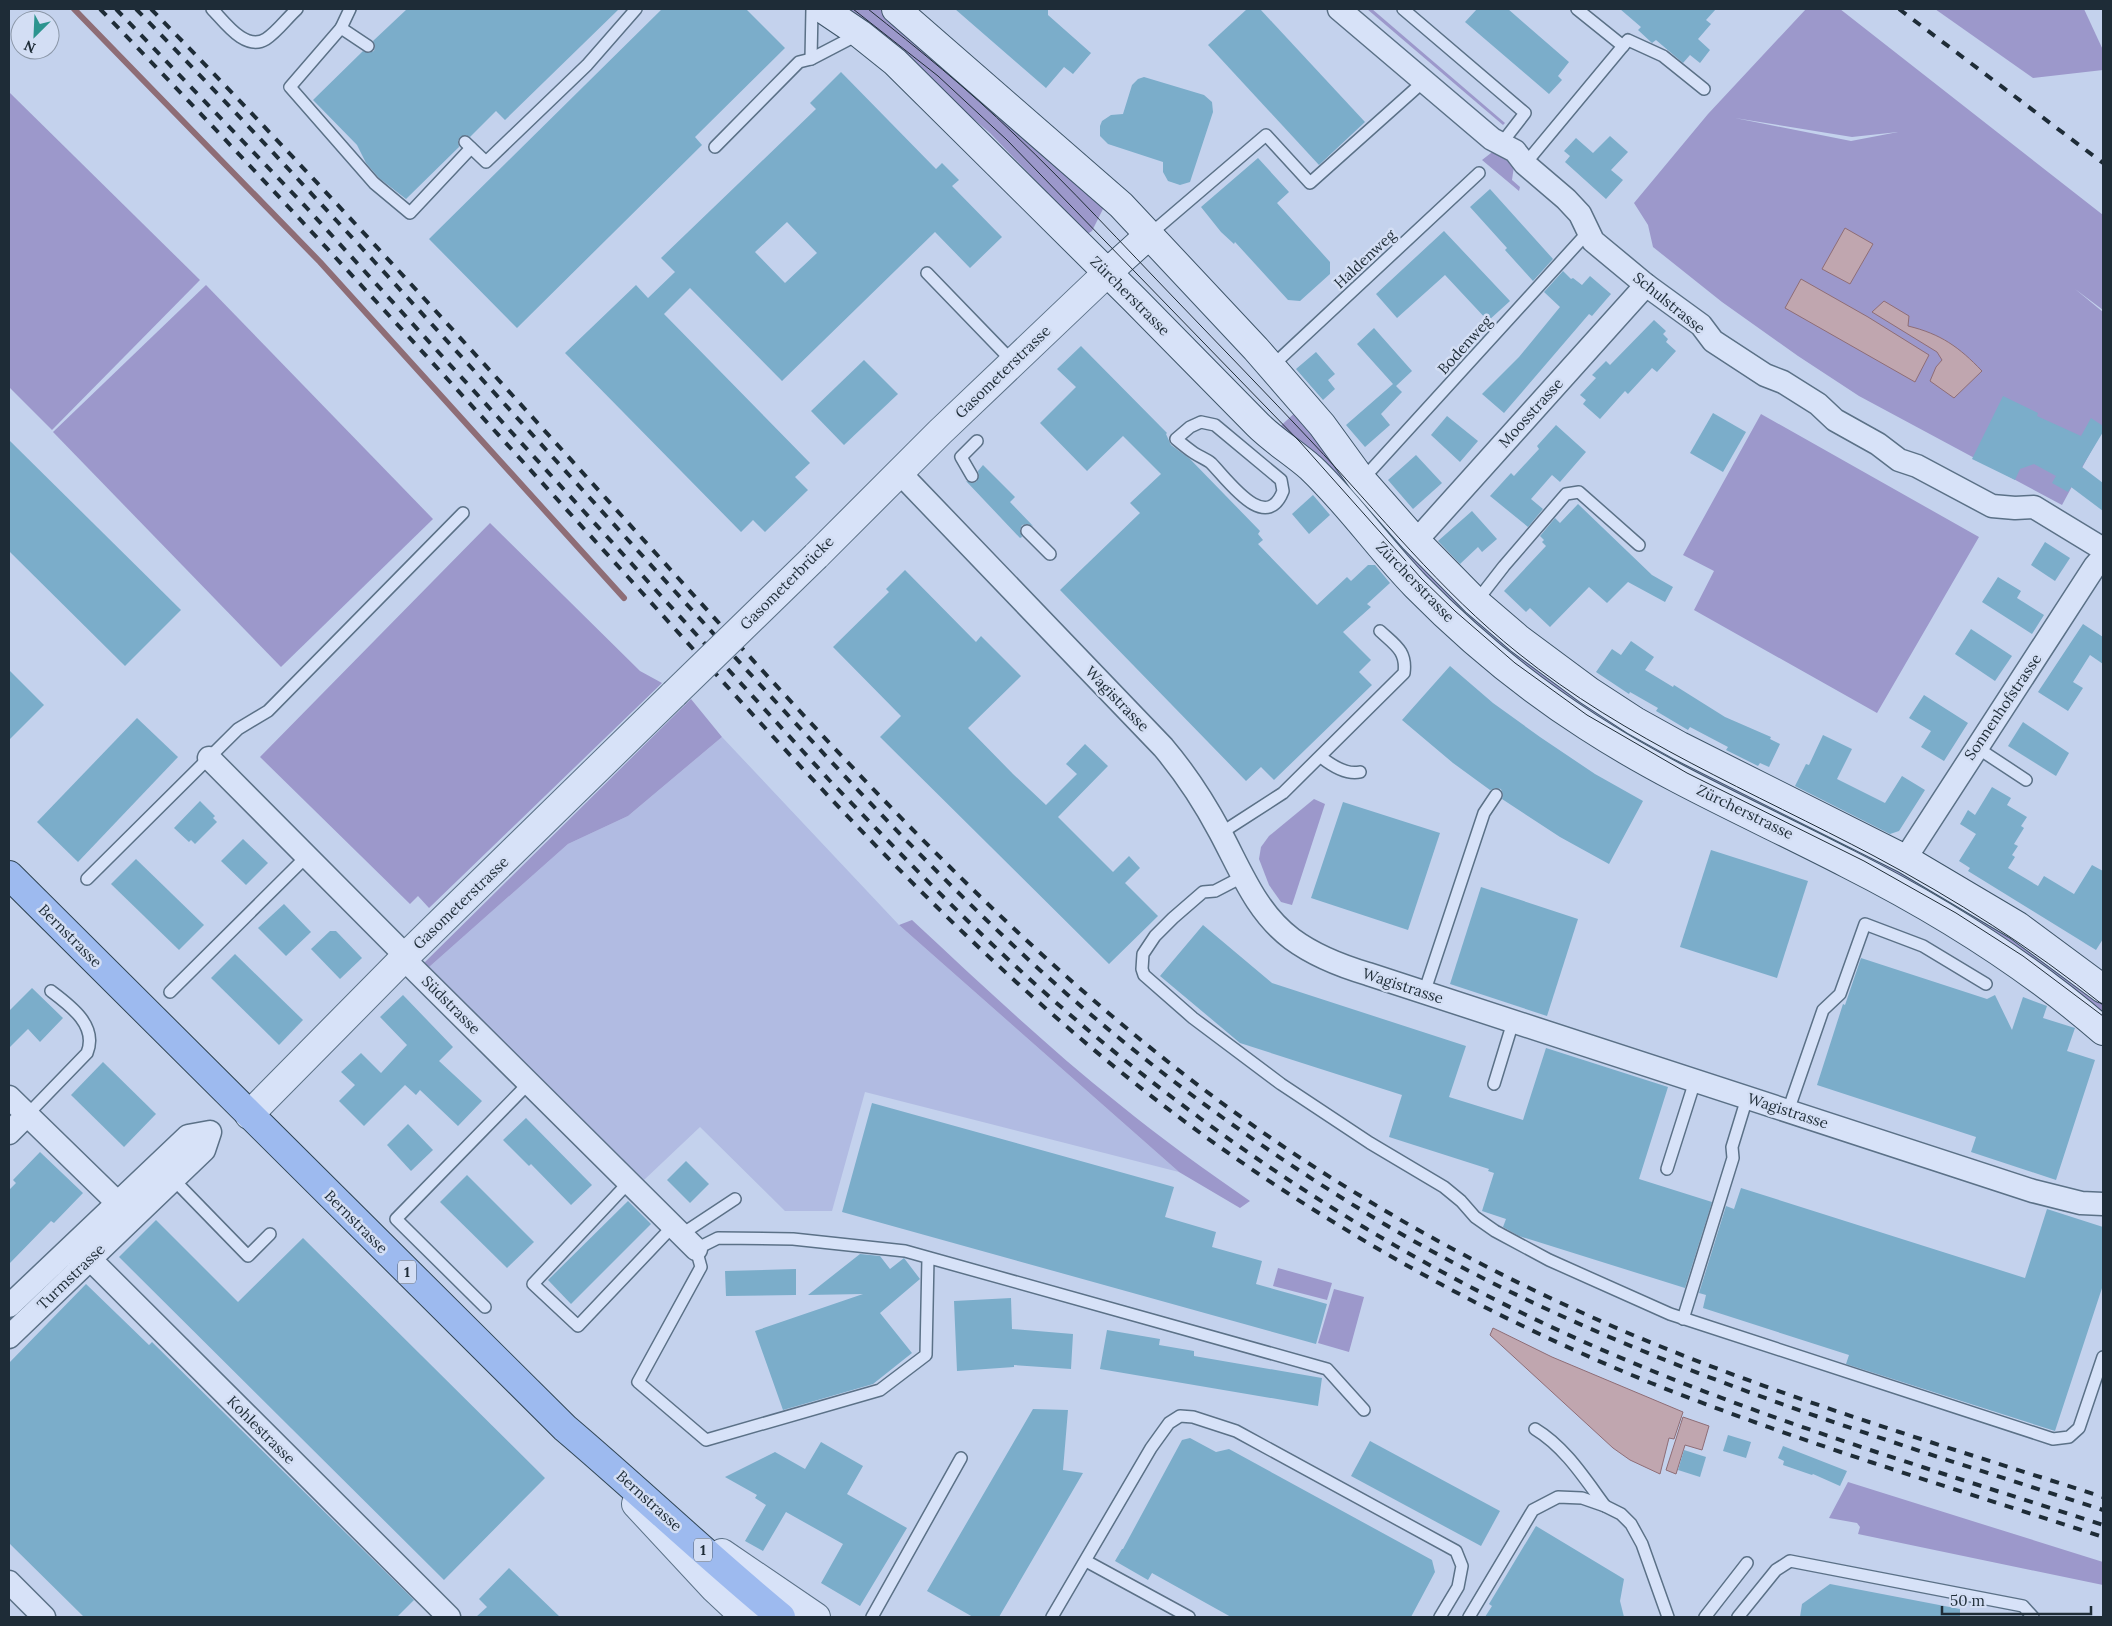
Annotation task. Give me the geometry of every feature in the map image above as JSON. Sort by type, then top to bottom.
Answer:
[{"type":"main road","name":"Zürcherstrasse","points":[[823,9],[860,34],[895,62],[1258,425],[1276,442],[1311,468],[1415,585],[1479,645],[1513,673],[1590,728],[1650,764],[1849,864],[1949,920],[2024,968],[2072,1004],[2103,1031]]},
{"type":"main road","name":"Zürcherstrasse","points":[[896,9],[1104,187],[1256,349],[1322,425],[1362,480],[1414,540],[1476,602],[1519,639],[1588,691],[1635,721],[1680,746],[1905,859],[2018,926],[2103,989]]},
{"type":"main road","name":"Gasometerstrasse","points":[[899,472],[1149,235]]},
{"type":"main road","name":"Gasometerbrücke","points":[[674,694],[899,472]]},
{"type":"main road","name":"Gasometerstrasse","points":[[249,1115],[405,957],[674,694]]},
{"type":"main road","name":"Bernstrasse","points":[[9,876],[565,1428],[626,1480],[731,1576],[782,1617]]},
{"type":"main road","points":[[565,1428],[714,1588],[745,1617]]},
{"type":"main road","points":[[626,1480],[737,1564],[816,1617]]},
{"type":"street","name":"Schulstrasse","points":[[1339,9],[1492,139],[1515,151],[1525,164],[1566,199],[1580,214],[1593,241],[1646,285],[1701,325],[1713,341],[1765,375],[1783,382],[1818,404],[1835,420],[1878,444],[1899,460],[1917,466],[1992,506],[2034,507],[2103,549]]},
{"type":"street","name":"Moosstrasse","points":[[1414,540],[1424,532],[1646,285]]},
{"type":"street","name":"Wagistrasse","points":[[899,472],[1162,747],[1194,788],[1220,833],[1242,877],[1266,914],[1279,928],[1306,949],[1344,966],[1424,993],[2053,1197],[2081,1203],[2103,1204]]},
{"type":"street","name":"Sonnenhofstrasse","points":[[1905,859],[1976,747],[2095,566],[2103,557]]},
{"type":"street","name":"Südstrasse","points":[[209,758],[397,946],[413,968],[684,1236]]},
{"type":"street","points":[[9,1097],[134,1218]]},
{"type":"street","points":[[9,1133],[27,1115]]},
{"type":"street","name":"Turmstrasse","points":[[9,1306],[116,1202],[188,1136],[210,1132],[204,1150],[9,1337]]},
{"type":"street","name":"Kohlestrasse","points":[[74,1243],[449,1617]]},
{"type":"street","points":[[9,1582],[44,1617]]},
{"type":"lane","points":[[212,9],[236,34],[252,42],[265,40],[297,9]]},
{"type":"lane","points":[[350,9],[341,28],[290,87],[374,183],[410,213],[468,145],[486,162],[586,65],[636,9]]},
{"type":"lane","points":[[811,59],[812,9]]},
{"type":"lane","points":[[1403,9],[1526,113],[1501,144]]},
{"type":"lane","points":[[1577,9],[1622,46]]},
{"type":"lane","points":[[341,28],[368,46]]},
{"type":"lane","points":[[715,147],[799,62],[811,59],[860,34]]},
{"type":"lane","points":[[1525,164],[1628,40],[1663,56],[1704,89]]},
{"type":"lane","points":[[1149,235],[1266,135],[1310,183],[1423,82]]},
{"type":"lane","name":"Haldenweg","points":[[1271,367],[1479,173]]},
{"type":"lane","name":"Bodenweg","points":[[1362,480],[1589,231]]},
{"type":"lane","points":[[927,274],[1013,362]]},
{"type":"lane","points":[[1208,423],[1216,425],[1281,480],[1283,485],[1281,495],[1276,502],[1265,507],[1253,505],[1243,496],[1209,461],[1176,439],[1195,424],[1208,423]]},
{"type":"lane","points":[[972,476],[961,457],[977,441]]},
{"type":"lane","points":[[1476,602],[1504,566],[1566,494],[1579,492],[1638,545]]},
{"type":"lane","points":[[87,879],[238,729],[268,712],[463,513]]},
{"type":"lane","points":[[1027,531],[1050,554]]},
{"type":"lane","points":[[1220,833],[1283,794],[1404,673],[1406,663],[1404,654],[1380,631]]},
{"type":"lane","points":[[1976,747],[2026,780]]},
{"type":"lane","points":[[1321,757],[1353,773],[1360,772]]},
{"type":"lane","points":[[1424,993],[1484,813],[1496,795]]},
{"type":"lane","points":[[170,992],[306,856]]},
{"type":"lane","points":[[1242,877],[1215,891],[1203,892],[1192,900],[1146,947],[1141,962],[1144,975],[1220,1039],[1305,1101],[1370,1144],[1451,1192],[1475,1217],[1488,1227],[1549,1260],[1683,1319],[2059,1440],[2069,1437],[2079,1428],[2103,1358]]},
{"type":"lane","points":[[1788,1112],[1823,1010],[1840,994],[1865,924],[1923,946],[1986,984]]},
{"type":"lane","points":[[27,1115],[87,1053],[91,1044],[87,1027],[71,1006],[52,991]]},
{"type":"lane","points":[[1494,1084],[1513,1022]]},
{"type":"lane","points":[[1667,1169],[1695,1081]]},
{"type":"lane","points":[[485,1307],[396,1219],[529,1083]]},
{"type":"lane","points":[[1683,1319],[1733,1158],[1732,1147],[1747,1098]]},
{"type":"lane","points":[[174,1180],[248,1256],[270,1234]]},
{"type":"lane","points":[[629,1182],[533,1284],[578,1326],[684,1236],[735,1199]]},
{"type":"lane","points":[[684,1236],[701,1267],[638,1382],[706,1440],[880,1390],[926,1356],[928,1258]]},
{"type":"lane","points":[[684,1236],[793,1239],[905,1251],[1327,1369],[1364,1410]]},
{"type":"lane","points":[[1052,1617],[1151,1448],[1169,1423],[1180,1416],[1236,1431],[1456,1551],[1462,1566],[1458,1586],[1440,1617]]},
{"type":"lane","points":[[1536,1429],[1544,1434],[1568,1458],[1605,1506]]},
{"type":"lane","points":[[872,1617],[961,1458]]},
{"type":"lane","points":[[1469,1617],[1533,1510],[1558,1497],[1582,1498],[1605,1506],[1621,1514],[1631,1524],[1642,1544],[1668,1617]]},
{"type":"lane","points":[[1086,1561],[1189,1617]]},
{"type":"lane","points":[[1738,1617],[1776,1570],[1790,1561],[2023,1606],[2033,1617]]},
{"type":"lane","points":[[1705,1617],[1747,1563]]},
{"type":"shaded area","points":[[844,9],[885,9],[1105,205],[1092,231],[1089,233],[1085,232],[990,133]]},
{"type":"shaded area","points":[[1367,9],[1372,9],[1505,123],[1503,125]]},
{"type":"shaded area","points":[[1806,9],[1840,9],[2103,215],[2103,310],[2075,289],[2103,312],[2103,429],[2062,505],[1859,396],[1798,356],[1722,302],[1653,247],[1648,225],[1634,203],[1708,114]],"holes":[[[1735,118],[1852,137],[1898,132],[1851,141]]]},
{"type":"shaded area","points":[[1935,9],[2084,9],[2103,50],[2103,70],[2033,78]]},
{"type":"shaded area","points":[[9,92],[200,280],[52,430],[9,387]]},
{"type":"shaded area","points":[[1506,151],[1515,159],[1512,180],[1520,187],[1519,191],[1482,160],[1491,153]]},
{"type":"shaded area","points":[[1845,228],[1873,244],[1850,284],[1822,269]]},
{"type":"shaded area","points":[[1801,279],[1868,317],[1929,355],[1915,382],[1785,308]]},
{"type":"shaded area","points":[[206,285],[433,519],[281,667],[53,432]]},
{"type":"shaded area","points":[[1884,301],[1909,316],[1908,326],[1920,329],[1949,342],[1982,371],[1954,398],[1930,381],[1936,367],[1942,360],[1937,352],[1872,312]]},
{"type":"shaded area","points":[[1300,408],[1486,620],[1892,859],[2103,994],[2103,1025],[1695,783],[1517,670],[1273,433]]},
{"type":"shaded area","points":[[1761,414],[1979,537],[1877,713],[1694,610],[1714,571],[1683,555]]},
{"type":"shaded area","points":[[490,523],[640,671],[662,683],[429,908],[418,896],[410,904],[260,757]]},
{"type":"shaded area","points":[[691,699],[722,737],[628,816],[568,844],[428,968],[424,963]]},
{"type":"shaded area","points":[[722,737],[899,925],[1179,1172],[865,1092],[832,1211],[785,1211],[700,1127],[644,1180],[428,968],[568,844],[628,816]]},
{"type":"shaded area","points":[[1314,799],[1325,804],[1292,905],[1281,902],[1269,885],[1259,859],[1261,847],[1269,836]]},
{"type":"shaded area","points":[[912,920],[1014,1014],[1092,1082],[1200,1166],[1250,1201],[1240,1208],[1179,1172],[899,925]]},
{"type":"shaded area","points":[[1278,1268],[1332,1283],[1327,1300],[1273,1286]]},
{"type":"shaded area","points":[[1334,1289],[1364,1297],[1349,1352],[1318,1343]]},
{"type":"shaded area","points":[[1493,1328],[1552,1357],[1683,1412],[1674,1439],[1669,1438],[1660,1474],[1630,1460],[1613,1448],[1490,1335]]},
{"type":"shaded area","points":[[1683,1417],[1709,1426],[1702,1450],[1685,1445],[1676,1474],[1666,1470]]},
{"type":"shaded area","points":[[1848,1482],[2103,1562],[2103,1585],[1858,1534],[1860,1527],[1857,1523],[1829,1518]]},
{"type":"building","points":[[407,9],[619,9],[505,120],[496,111],[470,137],[466,135],[460,137],[458,141],[459,147],[406,199],[379,178],[366,163],[357,145],[313,100],[363,51],[368,53],[374,51],[373,41]]},
{"type":"building","points":[[662,9],[746,9],[785,48],[695,137],[702,145],[517,328],[429,239]]},
{"type":"building","points":[[955,9],[1048,9],[1048,15],[1091,53],[1073,74],[1064,67],[1046,88]]},
{"type":"building","points":[[1247,9],[1260,9],[1365,122],[1319,165],[1208,45]]},
{"type":"building","points":[[1477,9],[1508,9],[1569,62],[1558,76],[1562,80],[1549,94],[1465,22]]},
{"type":"building","points":[[1620,9],[1716,9],[1706,20],[1711,24],[1698,39],[1710,50],[1700,63],[1690,55],[1683,63],[1656,40],[1652,43],[1638,30],[1641,27]]},
{"type":"building","points":[[841,72],[936,169],[942,163],[959,180],[952,186],[1002,237],[970,268],[935,232],[782,381],[690,288],[664,314],[810,463],[795,477],[808,490],[765,532],[753,520],[741,532],[565,353],[636,285],[648,298],[675,272],[661,258],[816,109],[810,103]],"holes":[[[787,222],[817,253],[785,283],[755,252]]]},
{"type":"building","points":[[1144,77],[1204,95],[1212,102],[1213,112],[1190,182],[1180,185],[1168,181],[1163,172],[1163,162],[1108,144],[1100,136],[1102,121],[1111,115],[1123,114],[1132,85],[1138,79]]},
{"type":"building","points":[[1610,136],[1628,152],[1611,170],[1623,180],[1606,199],[1565,162],[1570,156],[1564,151],[1576,138],[1593,153]]},
{"type":"building","points":[[1258,158],[1289,192],[1277,203],[1330,262],[1330,274],[1300,301],[1288,300],[1235,242],[1234,244],[1221,232],[1201,207]]},
{"type":"building","points":[[1490,189],[1553,259],[1533,281],[1505,250],[1507,248],[1470,207]]},
{"type":"building","points":[[1444,231],[1510,301],[1488,321],[1445,275],[1397,318],[1376,294]]},
{"type":"building","points":[[1563,271],[1571,279],[1573,278],[1582,285],[1590,276],[1611,294],[1592,316],[1589,314],[1504,413],[1482,394],[1519,357],[1560,307],[1544,292]]},
{"type":"building","points":[[1654,320],[1666,331],[1663,334],[1668,339],[1666,342],[1676,351],[1657,372],[1652,368],[1628,394],[1625,391],[1600,419],[1583,404],[1586,400],[1580,395],[1596,378],[1592,375],[1606,361],[1610,365]]},
{"type":"building","points":[[1374,328],[1412,371],[1396,386],[1402,392],[1381,414],[1390,425],[1365,447],[1346,425],[1393,384],[1357,344]]},
{"type":"building","points":[[1081,346],[1167,433],[1171,445],[1190,459],[1260,531],[1258,534],[1263,540],[1258,544],[1317,605],[1347,577],[1351,581],[1368,565],[1375,565],[1390,583],[1367,604],[1371,607],[1343,632],[1371,660],[1359,672],[1372,685],[1274,780],[1261,767],[1246,781],[1060,590],[1140,513],[1130,503],[1161,474],[1123,436],[1087,471],[1040,423],[1076,387],[1057,369]]},
{"type":"building","points":[[1316,352],[1335,374],[1328,380],[1335,389],[1323,400],[1296,369]]},
{"type":"building","points":[[864,360],[898,394],[844,445],[811,411]]},
{"type":"building","points":[[2003,396],[2038,413],[2037,416],[2081,436],[2091,418],[2103,426],[2103,432],[2082,467],[2103,483],[2103,511],[2071,487],[2068,492],[2052,483],[2056,476],[2034,464],[2020,469],[2015,480],[1972,459]]},
{"type":"building","points":[[1713,413],[1746,432],[1723,472],[1690,453]]},
{"type":"building","points":[[1447,416],[1478,441],[1460,462],[1431,435]]},
{"type":"building","points":[[1556,425],[1586,452],[1560,482],[1552,475],[1531,499],[1543,509],[1528,527],[1490,496],[1511,473],[1514,476],[1539,449],[1537,446]]},
{"type":"building","points":[[9,440],[181,610],[125,666],[9,551]]},
{"type":"building","points":[[1416,455],[1442,483],[1413,509],[1388,480]]},
{"type":"building","points":[[983,465],[1015,497],[1010,502],[1033,526],[1028,524],[1022,525],[1020,530],[1022,537],[1020,538],[966,481],[976,482],[979,476],[978,471]]},
{"type":"building","points":[[1313,495],[1330,515],[1309,534],[1292,514]]},
{"type":"building","points":[[1578,504],[1652,575],[1673,587],[1665,602],[1628,582],[1607,603],[1589,587],[1550,627],[1530,608],[1526,612],[1504,591],[1546,546],[1540,536],[1555,518],[1560,523]]},
{"type":"building","points":[[1472,511],[1497,539],[1482,552],[1478,547],[1460,564],[1438,541]]},
{"type":"building","points":[[2045,542],[2070,558],[2055,581],[2031,565]]},
{"type":"building","points":[[905,570],[976,642],[981,636],[1021,676],[968,728],[1013,774],[1046,805],[1077,774],[1066,764],[1085,744],[1108,766],[1058,817],[1113,872],[1129,856],[1140,868],[1125,883],[1158,916],[1109,964],[880,737],[901,716],[833,647],[889,592],[886,589]]},
{"type":"building","points":[[1998,577],[2021,591],[2017,598],[2044,615],[2032,634],[1982,602]]},
{"type":"building","points":[[2083,624],[2103,637],[2103,664],[2090,655],[2073,682],[2083,688],[2068,711],[2038,692]]},
{"type":"building","points":[[1971,629],[2012,656],[1995,681],[1955,654]]},
{"type":"building","points":[[1631,641],[1654,657],[1645,670],[1673,687],[1674,685],[1725,717],[1771,737],[1770,739],[1780,744],[1769,767],[1760,763],[1758,766],[1726,750],[1728,747],[1690,727],[1688,730],[1656,711],[1658,708],[1630,692],[1629,694],[1596,672],[1612,649],[1621,655]]},
{"type":"building","points":[[1450,666],[1493,703],[1540,737],[1595,774],[1643,801],[1609,864],[1560,837],[1502,799],[1501,789],[1490,790],[1453,763],[1402,720]]},
{"type":"building","points":[[9,670],[44,705],[9,740]]},
{"type":"building","points":[[1924,695],[1968,723],[1944,761],[1921,747],[1931,731],[1909,718]]},
{"type":"building","points":[[137,718],[178,757],[78,862],[37,822]]},
{"type":"building","points":[[2023,722],[2069,753],[2056,776],[2008,746]]},
{"type":"building","points":[[1823,735],[1852,749],[1837,779],[1885,803],[1902,776],[1925,790],[1899,831],[1890,834],[1795,786],[1806,764],[1809,765]]},
{"type":"building","points":[[1992,787],[2011,798],[2007,805],[2027,817],[2021,826],[2024,828],[2014,844],[2018,846],[2012,855],[2015,857],[2008,868],[2038,886],[2044,876],[2074,894],[2092,865],[2103,871],[2103,939],[2096,950],[1968,871],[1970,868],[1959,861],[1976,834],[1960,824],[1968,810],[1975,815]]},
{"type":"building","points":[[200,801],[215,816],[213,818],[217,822],[195,844],[191,840],[189,842],[174,828]]},
{"type":"building","points":[[1343,802],[1440,833],[1408,930],[1311,898]]},
{"type":"building","points":[[243,839],[268,863],[246,885],[221,861]]},
{"type":"building","points":[[1711,850],[1808,881],[1777,978],[1680,947]]},
{"type":"building","points":[[136,859],[204,925],[179,950],[111,884]]},
{"type":"building","points":[[1481,887],[1578,919],[1547,1016],[1450,984]]},
{"type":"building","points":[[284,904],[311,932],[286,956],[258,928]]},
{"type":"building","points":[[1203,925],[1272,983],[1466,1046],[1449,1097],[1523,1120],[1546,1048],[1668,1087],[1639,1179],[1712,1202],[1685,1288],[1519,1236],[1503,1227],[1506,1219],[1482,1211],[1494,1173],[1488,1171],[1489,1169],[1389,1137],[1402,1095],[1240,1043],[1160,976]]},
{"type":"building","points":[[330,931],[336,931],[362,958],[340,979],[311,949]]},
{"type":"building","points":[[235,954],[303,1020],[279,1045],[211,978]]},
{"type":"building","points":[[1861,958],[1987,999],[1995,995],[2012,1030],[2023,997],[2047,1006],[2043,1018],[2075,1028],[2067,1051],[2095,1060],[2056,1180],[1971,1152],[1976,1137],[1817,1085],[1843,1004],[1845,1005]]},
{"type":"building","points":[[32,988],[63,1018],[40,1042],[28,1029],[9,1048],[9,1011]]},
{"type":"building","points":[[403,995],[453,1047],[439,1061],[482,1101],[458,1126],[420,1090],[416,1095],[405,1085],[364,1126],[339,1101],[355,1085],[341,1072],[361,1053],[381,1073],[407,1045],[380,1017]]},
{"type":"building","points":[[103,1062],[156,1114],[124,1147],[71,1095]]},
{"type":"building","points":[[872,1103],[1174,1187],[1165,1217],[1216,1232],[1212,1247],[1262,1261],[1256,1284],[1327,1304],[1316,1344],[842,1212]]},
{"type":"building","points":[[526,1118],[592,1185],[571,1205],[531,1164],[529,1166],[503,1140]]},
{"type":"building","points":[[408,1124],[433,1150],[411,1171],[387,1145]]},
{"type":"building","points":[[40,1152],[83,1193],[54,1223],[51,1221],[9,1264],[9,1190],[16,1183],[13,1180]]},
{"type":"building","points":[[686,1161],[709,1184],[690,1203],[667,1180]]},
{"type":"building","points":[[467,1175],[534,1242],[507,1268],[440,1202]]},
{"type":"building","points":[[1741,1188],[2025,1278],[2047,1209],[2103,1227],[2103,1285],[2055,1431],[1846,1364],[1849,1355],[1703,1308],[1706,1295],[1699,1293],[1726,1206],[1734,1209]]},
{"type":"building","points":[[628,1201],[651,1224],[571,1304],[548,1280]]},
{"type":"building","points":[[156,1220],[238,1302],[303,1238],[545,1478],[444,1580],[119,1257]]},
{"type":"building","points":[[860,1254],[880,1256],[890,1269],[904,1258],[920,1279],[880,1313],[912,1353],[873,1384],[783,1410],[755,1331],[863,1294],[808,1295]]},
{"type":"building","points":[[796,1269],[796,1295],[726,1296],[725,1271]]},
{"type":"building","points":[[86,1284],[149,1345],[152,1342],[414,1600],[397,1617],[84,1617],[9,1543],[9,1363]]},
{"type":"building","points":[[1011,1298],[1012,1329],[1073,1334],[1071,1369],[1014,1365],[1014,1367],[957,1371],[954,1301]]},
{"type":"building","points":[[1107,1330],[1160,1339],[1159,1345],[1194,1351],[1194,1356],[1322,1378],[1318,1406],[1100,1369]]},
{"type":"building","points":[[1033,1409],[1068,1410],[1063,1470],[1083,1473],[999,1617],[973,1617],[927,1591]]},
{"type":"building","points":[[1728,1435],[1751,1442],[1746,1458],[1723,1451]]},
{"type":"building","points":[[1190,1438],[1216,1452],[1229,1449],[1432,1560],[1435,1572],[1411,1617],[1231,1617],[1152,1573],[1148,1580],[1115,1561],[1182,1440]]},
{"type":"building","points":[[1370,1441],[1500,1511],[1481,1546],[1351,1476]]},
{"type":"building","points":[[821,1442],[863,1466],[847,1494],[907,1528],[860,1606],[821,1583],[843,1544],[786,1512],[763,1551],[745,1541],[766,1505],[755,1498],[757,1495],[725,1477],[775,1452],[805,1469]]},
{"type":"building","points":[[1783,1446],[1847,1471],[1840,1486],[1813,1474],[1783,1465],[1784,1461],[1778,1458]]},
{"type":"building","points":[[1684,1450],[1706,1457],[1700,1477],[1678,1470]]},
{"type":"building","points":[[1536,1526],[1624,1579],[1620,1601],[1624,1617],[1485,1617],[1492,1606],[1489,1604]]},
{"type":"building","points":[[509,1568],[560,1617],[476,1617],[487,1607],[479,1599]]},
{"type":"building","points":[[1830,1584],[1960,1609],[1960,1617],[1800,1617],[1802,1604]]},
{"type":"waterway","points":[[74,9],[320,262],[624,598]]},
{"type":"tram line","points":[[853,9],[938,76],[1007,140],[1300,442],[1421,578],[1455,611],[1515,663],[1587,715],[1687,773],[1864,861],[1956,913],[2023,956],[2103,1016]]},
{"type":"tram line","points":[[868,9],[961,85],[1035,154],[1294,423],[1436,578],[1462,604],[1518,653],[1559,684],[1646,739],[1874,856],[1934,889],[2021,944],[2103,1005]]},
{"type":"railway","points":[[100,9],[300,219],[784,748],[890,861],[1001,968],[1059,1020],[1160,1103],[1231,1155],[1303,1203],[1415,1270],[1531,1330],[1611,1366],[1707,1405],[1876,1464],[2103,1537]]},
{"type":"railway","points":[[116,9],[305,206],[831,782],[902,855],[974,927],[1079,1023],[1197,1116],[1258,1160],[1386,1240],[1451,1277],[1589,1344],[1733,1402],[1881,1453],[2103,1525]]},
{"type":"railway","points":[[136,9],[339,223],[758,682],[936,871],[1071,998],[1201,1102],[1292,1166],[1386,1225],[1471,1272],[1558,1314],[1646,1352],[1827,1420],[2103,1510]]},
{"type":"railway","points":[[151,9],[356,224],[843,758],[1002,918],[1085,993],[1172,1065],[1263,1132],[1391,1215],[1491,1269],[1559,1302],[1628,1333],[1745,1379],[1923,1440],[2103,1497]]},
{"type":"railway","points":[[1899,9],[2103,163]]}]
